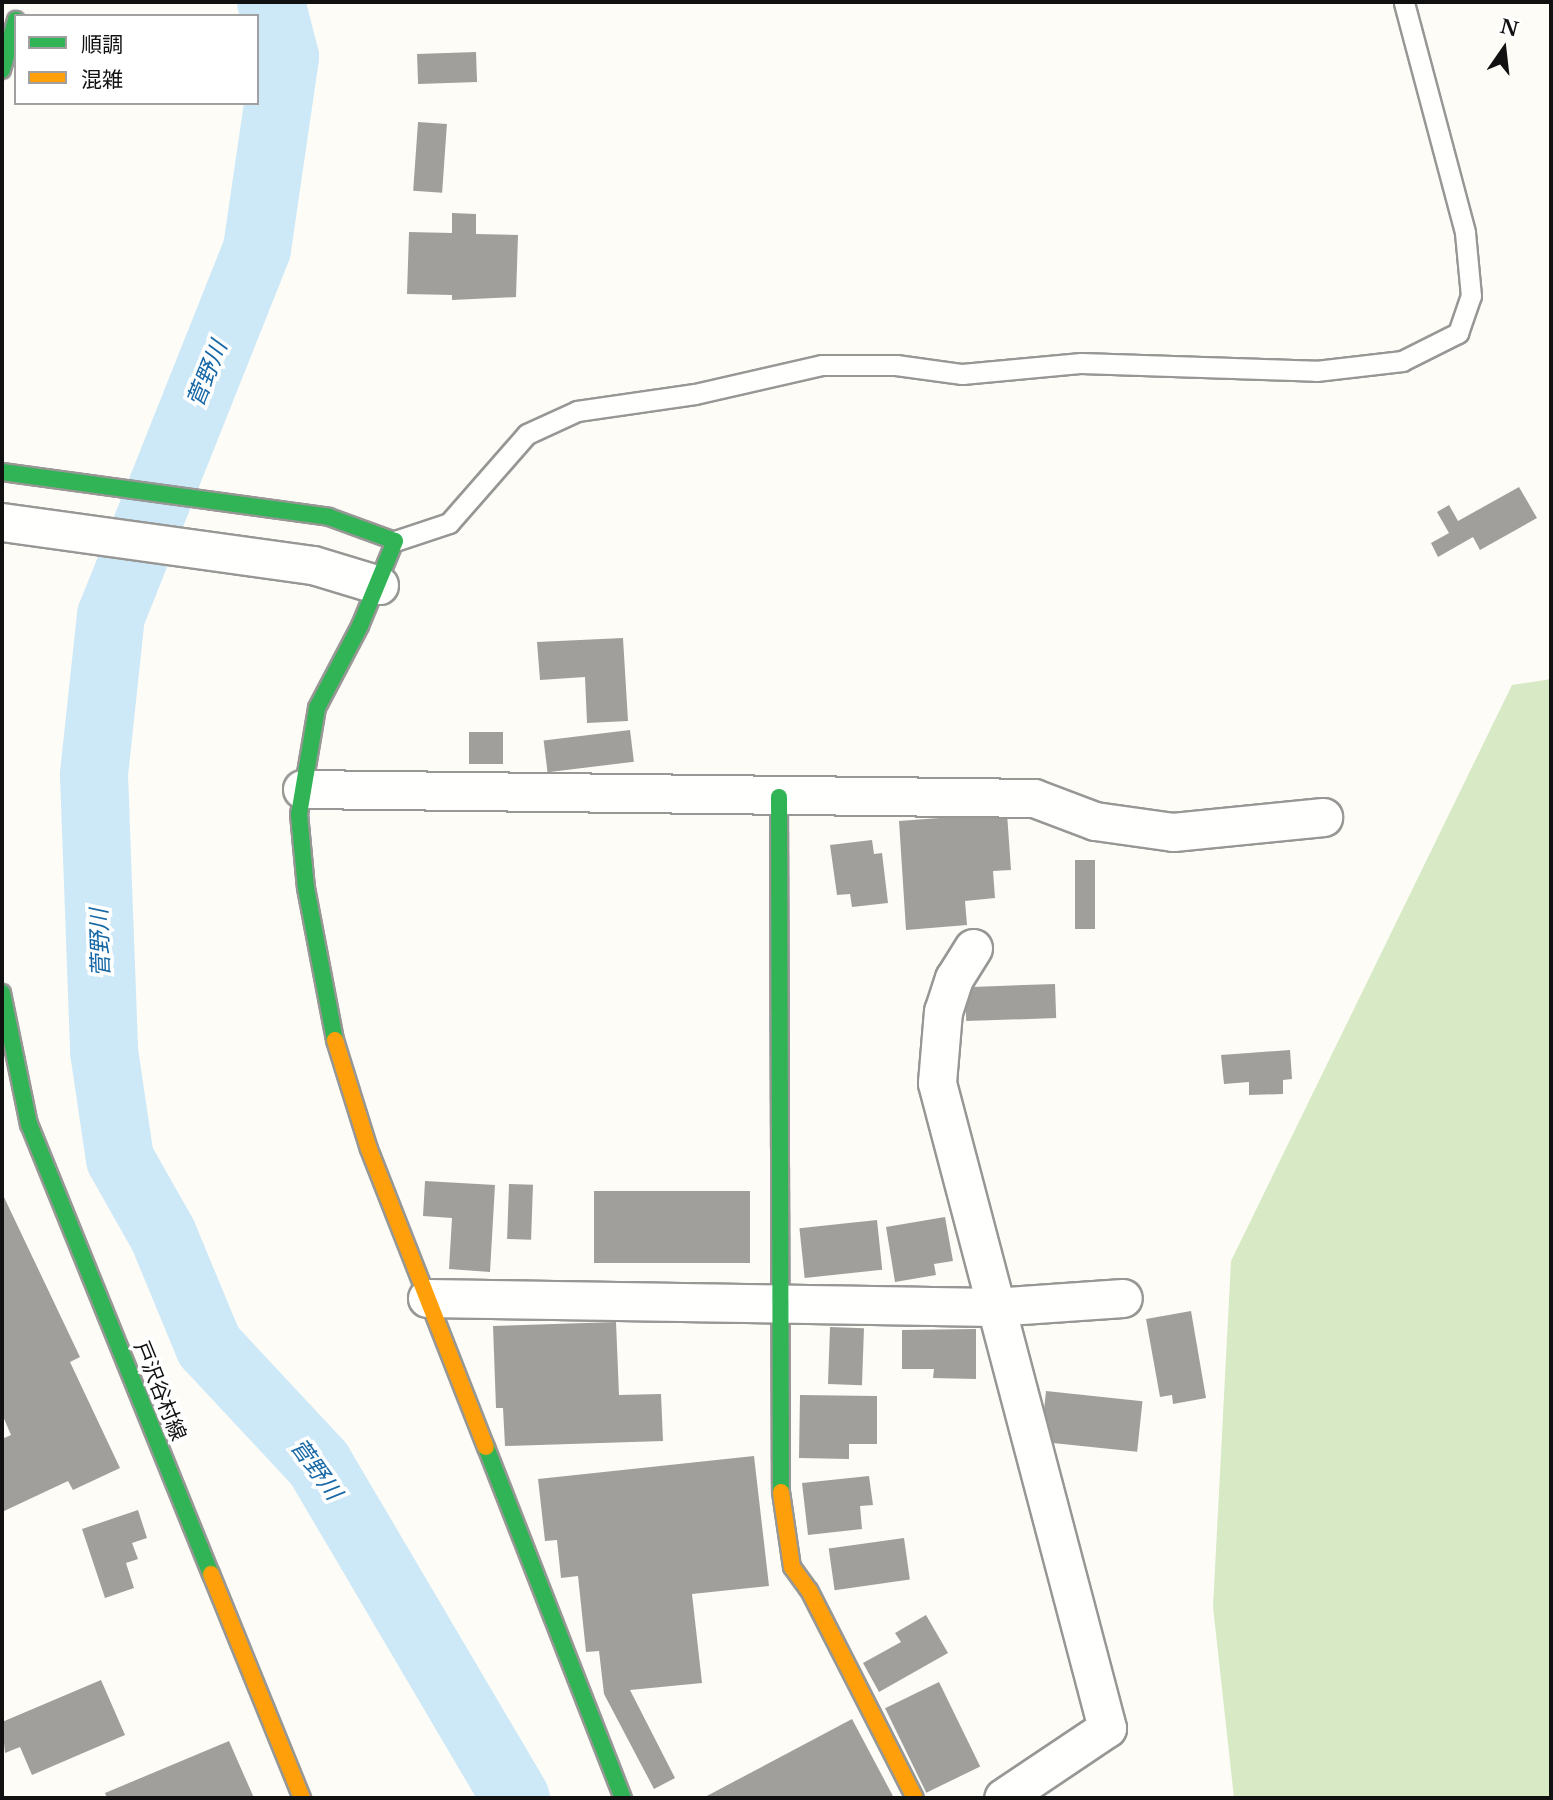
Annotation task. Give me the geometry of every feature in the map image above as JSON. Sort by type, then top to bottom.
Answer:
[{"type":"street","points":[[2,70],[14,25]]},
{"type":"street","points":[[2,472],[329,517],[396,541],[379,585],[317,708],[299,814],[306,888],[339,1062],[427,1298],[623,1798]]},
{"type":"street","points":[[2,522],[313,565],[379,585]]},
{"type":"street","points":[[302,789],[779,797],[1034,798],[1095,821],[1173,832],[1323,817]]},
{"type":"street","points":[[779,797],[781,1503],[792,1567],[809,1590],[915,1798]]},
{"type":"street","points":[[973,948],[954,978],[943,1011],[937,1083],[993,1307],[1107,1728],[1003,1798]]},
{"type":"street","name":"戸沢谷村線","points":[[2,993],[29,1124],[302,1798]]},
{"type":"street","points":[[427,1298],[993,1307],[1123,1298]]},
{"type":"lane","points":[[396,541],[449,523],[527,434],[577,411],[695,394],[822,365],[896,365],[962,374],[1080,363],[1244,372],[1316,371],[1402,361],[1458,332],[1471,296],[1465,232],[1404,2]]},
{"type":"green space","points":[[1551,679],[1551,1798],[1234,1798],[1213,1607],[1231,1261],[1512,685]]},
{"type":"building","points":[[476,52],[477,82],[418,84],[417,54]]},
{"type":"building","points":[[418,122],[447,124],[442,193],[413,191]]},
{"type":"building","points":[[452,213],[476,214],[476,234],[518,235],[516,297],[452,300],[452,295],[407,294],[409,232],[452,233]]},
{"type":"building","points":[[1519,487],[1537,518],[1480,550],[1473,537],[1438,557],[1431,543],[1449,533],[1437,512],[1449,505],[1458,521]]},
{"type":"building","points":[[623,638],[628,721],[587,723],[585,677],[540,680],[537,642]]},
{"type":"building","points":[[630,730],[634,762],[548,772],[544,741]]},
{"type":"building","points":[[469,732],[503,732],[503,764],[469,764]]},
{"type":"building","points":[[1007,813],[1011,870],[993,871],[995,898],[965,901],[967,925],[906,930],[899,821]]},
{"type":"building","points":[[872,840],[874,854],[882,853],[888,903],[852,907],[850,894],[837,895],[830,845]]},
{"type":"building","points":[[1075,860],[1095,860],[1095,929],[1075,929]]},
{"type":"building","points":[[1055,984],[1056,1018],[966,1021],[965,987]]},
{"type":"building","points":[[1290,1050],[1292,1079],[1283,1080],[1283,1094],[1249,1095],[1249,1082],[1224,1084],[1221,1055]]},
{"type":"building","points":[[425,1181],[495,1185],[490,1272],[449,1269],[452,1218],[423,1216]]},
{"type":"building","points":[[509,1184],[533,1185],[531,1240],[507,1239]]},
{"type":"building","points":[[594,1191],[750,1191],[750,1263],[594,1263]]},
{"type":"building","points":[[2,1193],[80,1357],[70,1362],[120,1468],[73,1490],[68,1481],[2,1512],[2,1439],[11,1435],[2,1414]]},
{"type":"building","points":[[945,1217],[953,1261],[934,1264],[936,1275],[895,1282],[886,1227]]},
{"type":"building","points":[[877,1220],[882,1270],[805,1278],[799,1228]]},
{"type":"building","points":[[1191,1311],[1206,1398],[1173,1404],[1172,1395],[1160,1397],[1146,1319]]},
{"type":"building","points":[[616,1322],[619,1395],[661,1394],[663,1441],[505,1446],[503,1408],[496,1408],[493,1326]]},
{"type":"building","points":[[830,1327],[864,1328],[862,1385],[828,1384]]},
{"type":"building","points":[[976,1329],[976,1379],[933,1378],[934,1369],[902,1369],[902,1330]]},
{"type":"building","points":[[1046,1391],[1142,1401],[1137,1452],[1041,1442]]},
{"type":"building","points":[[800,1395],[877,1396],[877,1444],[849,1444],[849,1459],[799,1458]]},
{"type":"building","points":[[754,1456],[769,1586],[692,1594],[702,1683],[630,1690],[675,1778],[654,1789],[604,1694],[599,1651],[586,1652],[578,1576],[561,1578],[557,1540],[545,1541],[538,1479]]},
{"type":"building","points":[[869,1476],[873,1505],[860,1506],[862,1529],[808,1535],[802,1483]]},
{"type":"building","points":[[138,1510],[147,1538],[132,1543],[138,1559],[126,1563],[134,1588],[105,1598],[82,1529]]},
{"type":"building","points":[[904,1538],[910,1580],[835,1590],[829,1549]]},
{"type":"building","points":[[926,1615],[948,1653],[879,1692],[863,1663],[901,1642],[895,1633]]},
{"type":"building","points":[[101,1680],[125,1735],[32,1775],[20,1747],[5,1753],[2,1722]]},
{"type":"building","points":[[939,1682],[980,1766],[926,1793],[885,1708]]},
{"type":"building","points":[[852,1719],[894,1798],[703,1798]]},
{"type":"building","points":[[229,1741],[254,1798],[107,1798],[105,1793]]},
{"type":"waterway","name":"菅野川","points":[[271,2],[285,57],[257,249],[111,615],[94,775],[104,1051],[120,1159],[163,1235],[209,1346],[319,1464],[516,1798]]},
{"type":"traffic: fast","points":[[2,70],[14,27]]},
{"type":"traffic: fast","points":[[2,472],[329,517],[395,541],[360,626],[317,708],[299,814],[306,888],[335,1040]]},
{"type":"traffic: fast","points":[[779,797],[781,1492]]},
{"type":"traffic: fast","points":[[2,993],[29,1124],[211,1574]]},
{"type":"traffic: fast","points":[[486,1447],[623,1798]]},
{"type":"traffic: slow","points":[[335,1040],[369,1149],[486,1447]]},
{"type":"traffic: slow","points":[[781,1492],[792,1567],[809,1590],[915,1798]]},
{"type":"traffic: slow","points":[[211,1574],[302,1798]]}]
